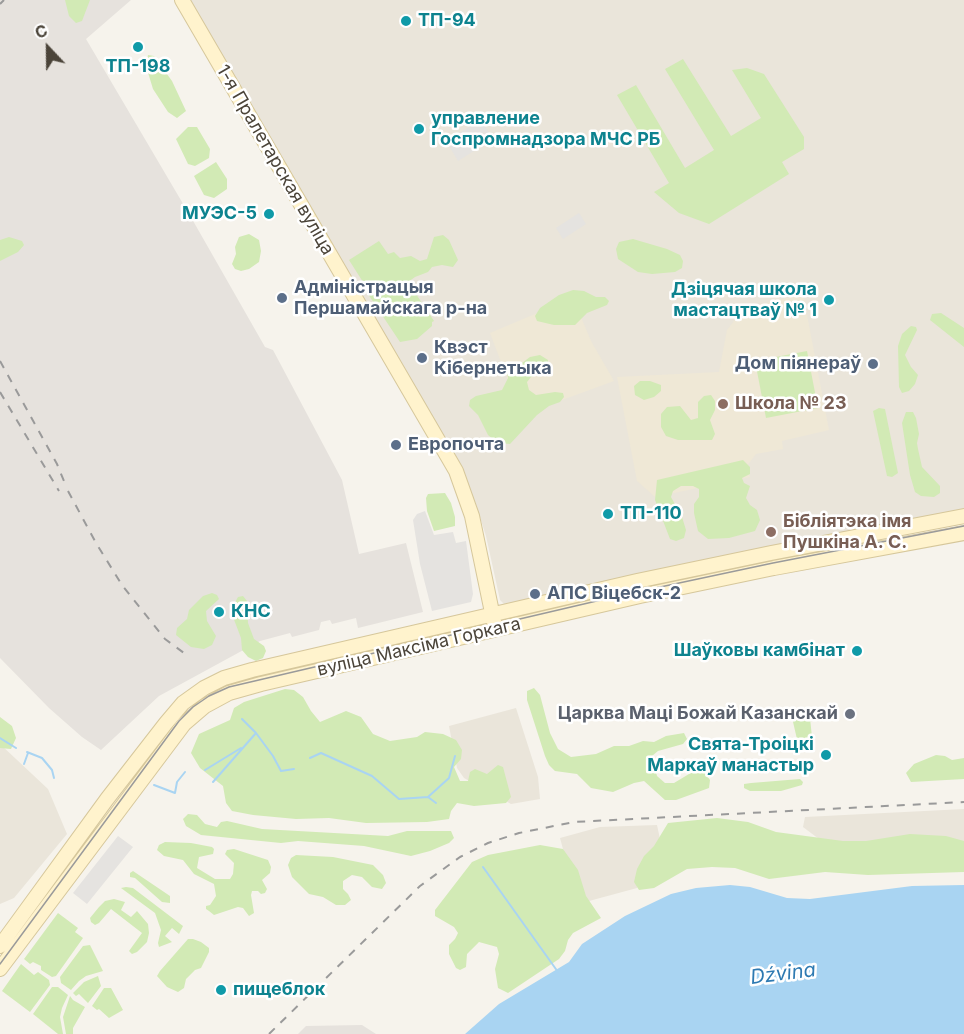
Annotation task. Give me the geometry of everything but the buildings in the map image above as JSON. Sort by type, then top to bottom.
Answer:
[{"type":"main road","name":"1-я Пралетарская вуліца","points":[[182,0],[456,471],[472,516],[496,629]]},
{"type":"main road","name":"вуліца Максіма Горкага","points":[[0,946],[107,799],[183,703],[204,688],[224,678],[771,553],[964,516]]},
{"type":"main road","name":"вуліца Максіма Горкага","points":[[0,969],[184,724],[205,706],[229,693],[496,629],[774,568],[964,533]]},
{"type":"shaded area","points":[[0,0],[131,0],[86,39],[265,347],[273,350],[342,480],[359,554],[406,543],[423,612],[358,628],[356,618],[332,624],[330,620],[321,622],[319,630],[292,637],[290,633],[260,641],[159,696],[101,750],[82,737],[49,708],[0,658]]},
{"type":"shaded area","points":[[189,0],[964,0],[964,513],[508,606],[504,604],[500,600],[486,536],[475,502],[454,453]]},
{"type":"shaded area","points":[[481,120],[493,139],[458,161],[446,141]]},
{"type":"shaded area","points":[[579,213],[586,224],[563,239],[556,228]]},
{"type":"shaded area","name":"Школа № 23","points":[[803,294],[829,430],[782,441],[783,449],[756,454],[747,466],[750,477],[655,497],[637,481],[617,377],[719,372],[727,330],[743,309]]},
{"type":"shaded area","points":[[573,298],[591,341],[614,381],[521,415],[490,333]]},
{"type":"shaded area","points":[[425,511],[434,535],[453,532],[456,543],[466,541],[473,594],[471,602],[432,611],[420,564],[413,520],[417,514]]},
{"type":"shaded area","points":[[516,708],[538,777],[540,799],[511,804],[464,778],[457,768],[449,726]]},
{"type":"shaded area","points":[[0,744],[48,789],[67,834],[14,898],[0,904]]},
{"type":"shaded area","points":[[964,809],[964,862],[835,851],[803,827],[805,817]]},
{"type":"shaded area","points":[[657,825],[663,853],[637,888],[578,904],[560,838],[600,827]]},
{"type":"shaded area","points":[[118,836],[133,847],[87,904],[73,893]]},
{"type":"shaded area","points":[[362,1025],[376,1034],[298,1034],[306,1026]]},
{"type":"green space","points":[[65,0],[90,0],[82,21],[76,23],[69,16]]},
{"type":"green space","points":[[148,55],[154,56],[172,81],[186,111],[177,118],[168,112],[153,89],[146,66]]},
{"type":"green space","points":[[683,59],[731,136],[761,118],[732,70],[747,68],[764,74],[804,137],[804,149],[782,162],[789,174],[709,224],[679,213],[654,192],[669,183],[617,95],[636,85],[685,168],[714,150],[665,69]]},
{"type":"green space","points":[[188,127],[197,127],[210,149],[209,158],[195,166],[188,164],[176,139]]},
{"type":"green space","points":[[216,162],[227,179],[227,189],[214,198],[204,195],[194,176]]},
{"type":"green space","points":[[249,234],[259,240],[261,251],[259,262],[241,271],[235,269],[232,264],[236,254],[235,247],[239,237]]},
{"type":"green space","points":[[443,235],[449,240],[458,260],[453,267],[442,265],[432,267],[428,272],[408,282],[434,321],[432,326],[417,339],[400,342],[362,285],[363,282],[349,260],[379,241],[388,254],[394,252],[400,258],[411,256],[420,261],[427,259],[434,237]]},
{"type":"green space","points":[[9,237],[22,241],[24,245],[18,252],[0,261],[0,240]]},
{"type":"green space","points":[[633,239],[680,255],[683,261],[682,268],[675,272],[652,274],[638,272],[618,259],[616,249],[619,242]]},
{"type":"green space","points":[[573,290],[584,291],[596,297],[605,297],[609,301],[607,305],[587,313],[575,325],[554,325],[537,321],[535,316],[540,308],[559,295]]},
{"type":"green space","points":[[941,313],[964,328],[964,347],[930,320],[932,314]]},
{"type":"green space","points":[[911,326],[916,327],[917,330],[905,355],[918,375],[909,391],[902,393],[899,387],[898,346],[902,334]]},
{"type":"green space","points":[[807,351],[818,408],[766,418],[755,361]]},
{"type":"green space","points":[[540,355],[548,360],[547,370],[531,377],[527,382],[529,390],[536,395],[563,393],[564,397],[560,402],[549,406],[537,415],[510,444],[498,443],[488,435],[478,415],[469,406],[470,400],[476,396],[502,390],[508,378],[506,365],[522,363],[530,357]]},
{"type":"green space","points":[[640,381],[650,381],[661,385],[661,391],[654,397],[644,400],[635,395],[634,386]]},
{"type":"green space","points":[[711,395],[715,401],[715,410],[710,420],[715,434],[712,440],[678,440],[666,436],[661,427],[661,414],[667,407],[680,406],[691,420],[698,418],[698,402],[704,396]]},
{"type":"green space","points":[[879,408],[885,409],[898,473],[892,477],[887,476],[873,411]]},
{"type":"green space","points":[[906,412],[913,412],[916,418],[919,434],[917,443],[922,467],[940,486],[940,493],[934,497],[921,496],[915,492],[902,423]]},
{"type":"green space","points":[[743,460],[750,467],[750,474],[742,478],[744,483],[750,486],[746,498],[757,510],[760,520],[755,531],[729,538],[708,539],[698,531],[694,513],[694,504],[699,497],[699,489],[693,486],[681,486],[673,491],[671,497],[686,530],[684,538],[676,541],[670,539],[655,500],[657,480]]},
{"type":"green space","points":[[445,493],[451,503],[455,526],[434,531],[427,511],[426,498],[428,494]]},
{"type":"green space","points":[[212,593],[219,599],[206,611],[207,621],[216,636],[212,645],[204,649],[191,647],[176,635],[177,628],[187,619],[189,610],[203,596]]},
{"type":"green space","points":[[243,596],[247,601],[248,623],[254,639],[264,646],[266,651],[263,658],[256,661],[242,650],[241,638],[233,617],[233,606],[238,597]]},
{"type":"green space","points":[[534,688],[540,695],[550,733],[558,749],[571,757],[596,754],[614,746],[629,746],[643,741],[654,742],[666,736],[684,733],[687,739],[683,744],[658,751],[652,756],[657,776],[665,783],[674,783],[699,770],[704,772],[710,780],[709,788],[676,800],[665,800],[644,781],[613,792],[591,788],[577,774],[555,771],[545,756],[527,700],[527,691]]},
{"type":"green space","points":[[285,689],[294,690],[303,697],[320,722],[346,711],[361,717],[373,734],[390,741],[417,737],[425,732],[443,734],[456,740],[462,750],[461,759],[454,767],[460,781],[468,781],[470,772],[475,769],[487,774],[498,765],[503,767],[511,797],[506,803],[474,806],[457,803],[449,819],[427,822],[366,823],[329,818],[296,819],[232,811],[226,803],[223,786],[200,768],[191,753],[199,734],[230,720],[234,708],[244,702]]},
{"type":"green space","points":[[804,707],[808,710],[812,737],[806,752],[799,748],[791,713],[797,708]]},
{"type":"green space","points":[[0,717],[12,726],[16,738],[11,749],[0,748]]},
{"type":"green space","points":[[936,755],[952,760],[964,758],[964,779],[911,782],[906,773],[914,764]]},
{"type":"green space","points":[[800,779],[803,782],[802,785],[781,791],[750,791],[744,788],[744,784]]},
{"type":"green space","points":[[188,814],[197,815],[205,824],[217,827],[221,822],[227,821],[262,829],[388,836],[407,831],[451,831],[454,838],[449,843],[430,851],[411,856],[364,846],[298,841],[281,843],[201,835],[186,826],[183,819]]},
{"type":"green space","points":[[717,818],[748,822],[776,832],[843,841],[866,841],[910,834],[946,836],[964,841],[964,872],[868,875],[825,872],[769,879],[735,868],[712,867],[687,869],[654,888],[639,890],[634,882],[637,869],[668,823]]},
{"type":"green space","points":[[165,842],[212,847],[213,854],[199,857],[197,868],[215,879],[230,879],[233,874],[234,863],[225,854],[227,850],[234,849],[268,860],[271,867],[270,873],[262,880],[267,889],[265,893],[252,891],[254,913],[249,916],[243,908],[238,907],[214,915],[206,909],[206,906],[210,905],[216,896],[214,884],[194,874],[183,860],[164,856],[157,850],[159,845]]},
{"type":"green space","points":[[540,845],[563,849],[578,870],[586,896],[601,918],[573,933],[559,959],[508,993],[498,988],[495,969],[499,954],[497,947],[479,942],[467,954],[466,967],[460,970],[456,968],[449,954],[449,945],[458,933],[454,927],[435,916],[435,910],[472,862],[488,855]]},
{"type":"green space","points":[[296,855],[333,857],[373,865],[383,875],[386,883],[382,889],[372,887],[362,877],[352,875],[343,881],[343,889],[351,900],[345,905],[336,905],[323,897],[309,894],[292,877],[288,865],[291,858]]},
{"type":"green space","points":[[133,871],[170,896],[170,903],[162,902],[135,878],[130,877]]},
{"type":"green space","points":[[121,888],[133,888],[183,926],[179,934],[172,928],[165,936],[172,942],[159,947],[161,930],[155,913]]},
{"type":"green space","points":[[114,899],[125,902],[121,910],[131,917],[137,911],[148,924],[147,942],[132,954],[129,951],[142,933],[111,909],[99,923],[95,925],[91,922],[90,918],[105,901]]},
{"type":"green space","points":[[58,913],[78,928],[75,932],[83,938],[56,976],[52,977],[41,970],[41,966],[33,962],[30,964],[24,959]]},
{"type":"green space","points":[[188,939],[201,942],[209,948],[209,952],[201,968],[195,970],[186,979],[184,988],[178,992],[167,987],[157,976]]},
{"type":"green space","points":[[90,945],[103,971],[86,976],[71,990],[61,983],[60,977],[83,946]]},
{"type":"green space","points":[[21,964],[34,975],[38,972],[49,980],[50,985],[30,1012],[2,991]]},
{"type":"green space","points":[[98,976],[101,986],[88,1003],[79,994],[76,996],[73,993],[84,982]]},
{"type":"green space","points":[[52,987],[58,987],[68,995],[60,1017],[63,1034],[58,1034],[33,1014]]},
{"type":"green space","points":[[104,988],[111,988],[123,1010],[109,1018],[92,1006]]},
{"type":"green space","points":[[70,996],[85,1007],[73,1028],[73,1034],[66,1034],[63,1017]]},
{"type":"water","name":"Dźvina","points":[[730,885],[750,887],[787,898],[810,899],[912,886],[964,885],[964,1034],[465,1034],[499,1004],[569,962],[582,944],[625,916],[671,894],[696,888]]},
{"type":"waterway","points":[[242,719],[256,733],[281,771],[294,769]]},
{"type":"waterway","points":[[213,782],[256,733]]},
{"type":"waterway","points":[[0,738],[16,748]]},
{"type":"waterway","points":[[205,770],[241,748]]},
{"type":"waterway","points":[[27,752],[42,758],[52,770],[54,778]]},
{"type":"waterway","points":[[24,764],[28,753]]},
{"type":"waterway","points":[[310,758],[321,753],[372,776],[399,799],[428,797],[436,803]]},
{"type":"waterway","points":[[428,797],[449,778],[455,756]]},
{"type":"waterway","points":[[154,785],[175,793],[177,782],[185,772]]},
{"type":"waterway","points":[[483,867],[558,972]]},
{"type":"tram line","points":[[0,964],[179,721],[209,696],[229,687],[618,596],[964,526]]},
{"type":"railway","points":[[0,4],[4,0]]},
{"type":"railway","points":[[0,361],[57,464],[66,486]]},
{"type":"railway","points":[[0,392],[59,491]]},
{"type":"railway","points":[[68,491],[122,585],[165,639],[184,653]]},
{"type":"railway","points":[[269,1034],[420,886],[460,857],[488,843],[519,833],[574,822],[964,802]]},
{"type":"place","name":"ТП-94","points":[[406,21]]},
{"type":"place","name":"ТП-198","points":[[138,47]]},
{"type":"place","name":"управление Госпромнадзора МЧС РБ","points":[[419,129]]},
{"type":"place","name":"МУЭС-5","points":[[269,214]]},
{"type":"place","name":"Адміністрацыя Першамайскага р-на","points":[[282,298]]},
{"type":"place","name":"Дзіцячая школа мастацтваў № 1","points":[[829,300]]},
{"type":"place","name":"Квэст Кібернетыка","points":[[422,358]]},
{"type":"place","name":"Дом піянераў","points":[[873,364]]},
{"type":"place","name":"Школа № 23","points":[[723,404]]},
{"type":"place","name":"Европочта","points":[[396,445]]},
{"type":"place","name":"ТП-110","points":[[608,514]]},
{"type":"place","name":"Бібліятэка імя Пушкіна А. С.","points":[[771,532]]},
{"type":"place","name":"АПС Віцебск-2","points":[[535,594]]},
{"type":"place","name":"КНС","points":[[219,612]]},
{"type":"place","name":"Шаўковы камбінат","points":[[857,651]]},
{"type":"place","name":"Царква Маці Божай Казанскай","points":[[850,714]]},
{"type":"place","name":"Свята-Троіцкі Маркаў манастыр","points":[[826,755]]},
{"type":"place","name":"пищеблок","points":[[221,990]]}]
